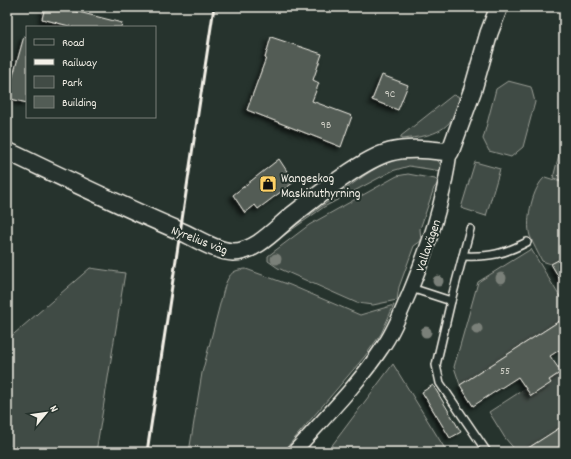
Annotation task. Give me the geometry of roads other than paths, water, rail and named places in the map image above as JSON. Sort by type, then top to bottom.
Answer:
[{"type":"street","name":"Vallavägen","points":[[294,452],[366,370],[383,348],[393,329],[428,246],[447,180],[450,152],[473,89],[489,33],[499,7]]},
{"type":"street","name":"Nyrelius väg","points":[[7,151],[134,211],[215,247],[232,252],[247,249],[257,244],[294,214],[377,156],[407,149],[450,152]]},
{"type":"lane","points":[[470,229],[451,302],[436,370],[440,383],[487,452]]},
{"type":"lane","points":[[463,256],[495,256],[509,252],[528,242]]},
{"type":"lane","points":[[411,288],[451,302]]},
{"type":"railway","points":[[147,452],[214,7]]},
{"type":"place","name":"Wangeskog Maskinuthyrning","points":[[268,184]]}]
